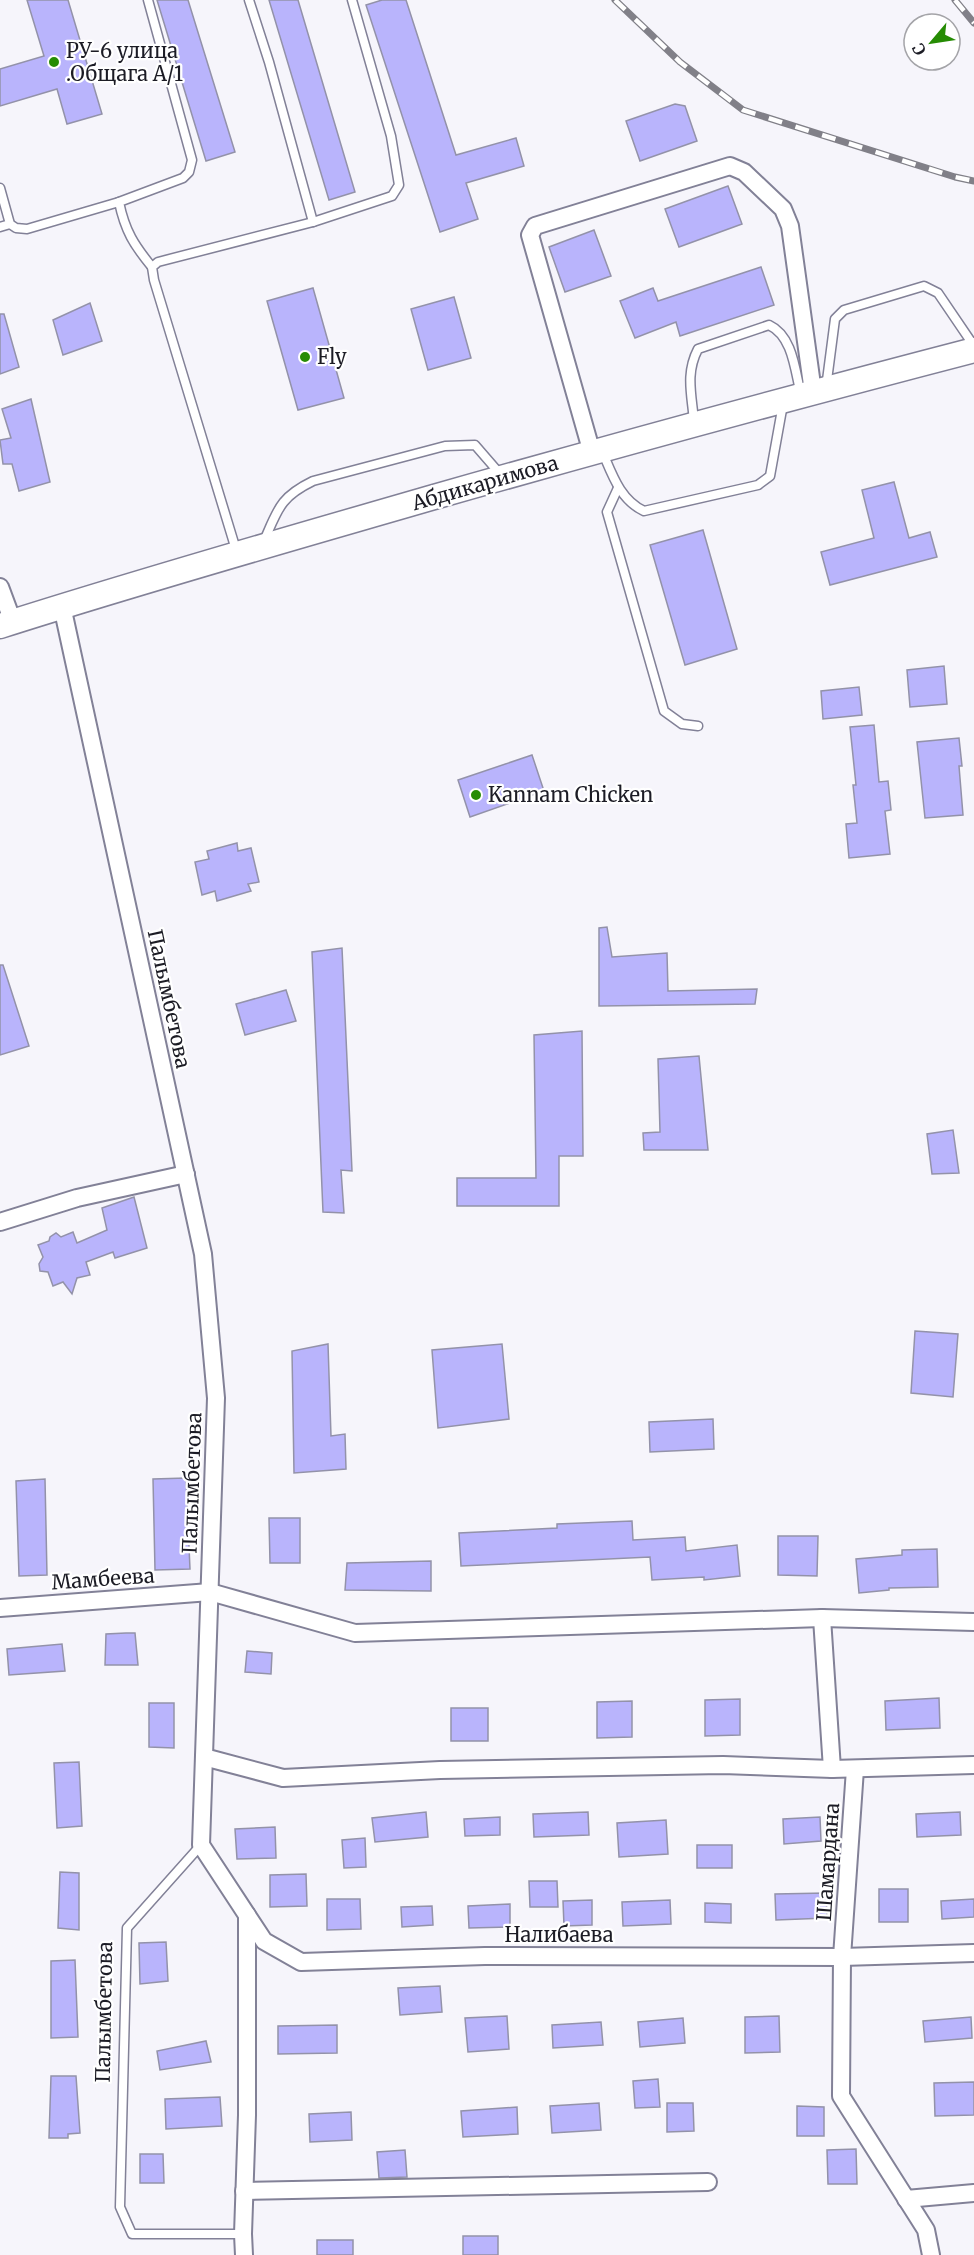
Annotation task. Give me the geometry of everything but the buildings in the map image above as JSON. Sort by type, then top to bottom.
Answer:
[{"type":"main road","name":"Абдикаримова","points":[[7,624],[262,546],[974,348]]},
{"type":"street","points":[[597,452],[530,236],[535,226],[730,166],[744,172],[783,209],[790,226],[806,394]]},
{"type":"street","points":[[0,587],[7,624]]},
{"type":"street","name":"Палымбетова","points":[[62,606],[203,1254],[216,1398],[201,1845]]},
{"type":"street","points":[[0,1222],[77,1198],[186,1174]]},
{"type":"street","points":[[210,1592],[355,1633],[822,1618],[974,1622]]},
{"type":"street","name":"Мамбеева","points":[[0,1608],[210,1592]]},
{"type":"street","points":[[822,1618],[832,1769]]},
{"type":"street","points":[[204,1757],[283,1778],[440,1770],[699,1765],[832,1769],[974,1765]]},
{"type":"street","name":"Шамардана","points":[[855,1769],[842,1957],[841,2096],[926,2230],[931,2255]]},
{"type":"street","name":"Налибаева","points":[[201,1845],[264,1941],[301,1962],[485,1956],[842,1957],[974,1953]]},
{"type":"street","points":[[244,2255],[247,1915]]},
{"type":"street","points":[[244,2191],[708,2182]]},
{"type":"street","points":[[906,2199],[974,2193]]},
{"type":"lane","points":[[0,188],[10,224],[16,228],[27,229],[119,202],[183,178],[189,172],[192,160],[148,0]]},
{"type":"lane","points":[[249,0],[269,62],[313,222]]},
{"type":"lane","points":[[152,267],[158,262],[313,222],[392,196],[399,185],[391,136],[352,0]]},
{"type":"lane","points":[[119,202],[124,223],[133,243],[152,267],[154,280],[238,553]]},
{"type":"lane","points":[[0,227],[10,224]]},
{"type":"lane","points":[[597,452],[618,488],[635,507],[644,511],[758,484],[770,476],[806,394],[835,319],[844,310],[924,286],[938,293],[974,348]]},
{"type":"lane","points":[[694,425],[690,374],[691,362],[698,349],[769,325],[779,329],[787,340],[806,394]]},
{"type":"lane","points":[[262,546],[279,506],[293,491],[313,482],[445,446],[465,445],[475,445],[503,478]]},
{"type":"lane","points":[[618,488],[608,512],[664,711],[682,724],[698,726]]},
{"type":"lane","name":"Палымбетова","points":[[201,1845],[127,1928],[120,2207],[132,2234],[243,2234]]},
{"type":"railway","points":[[615,0],[680,62],[743,110],[974,181]]},
{"type":"railway","points":[[955,0],[974,23]]},
{"type":"place","name":"РУ-6 улица .Общага А/1","points":[[54,62]]},
{"type":"place","name":"Fly","points":[[305,357]]},
{"type":"place","name":"Kannam Chicken","points":[[476,795]]}]
